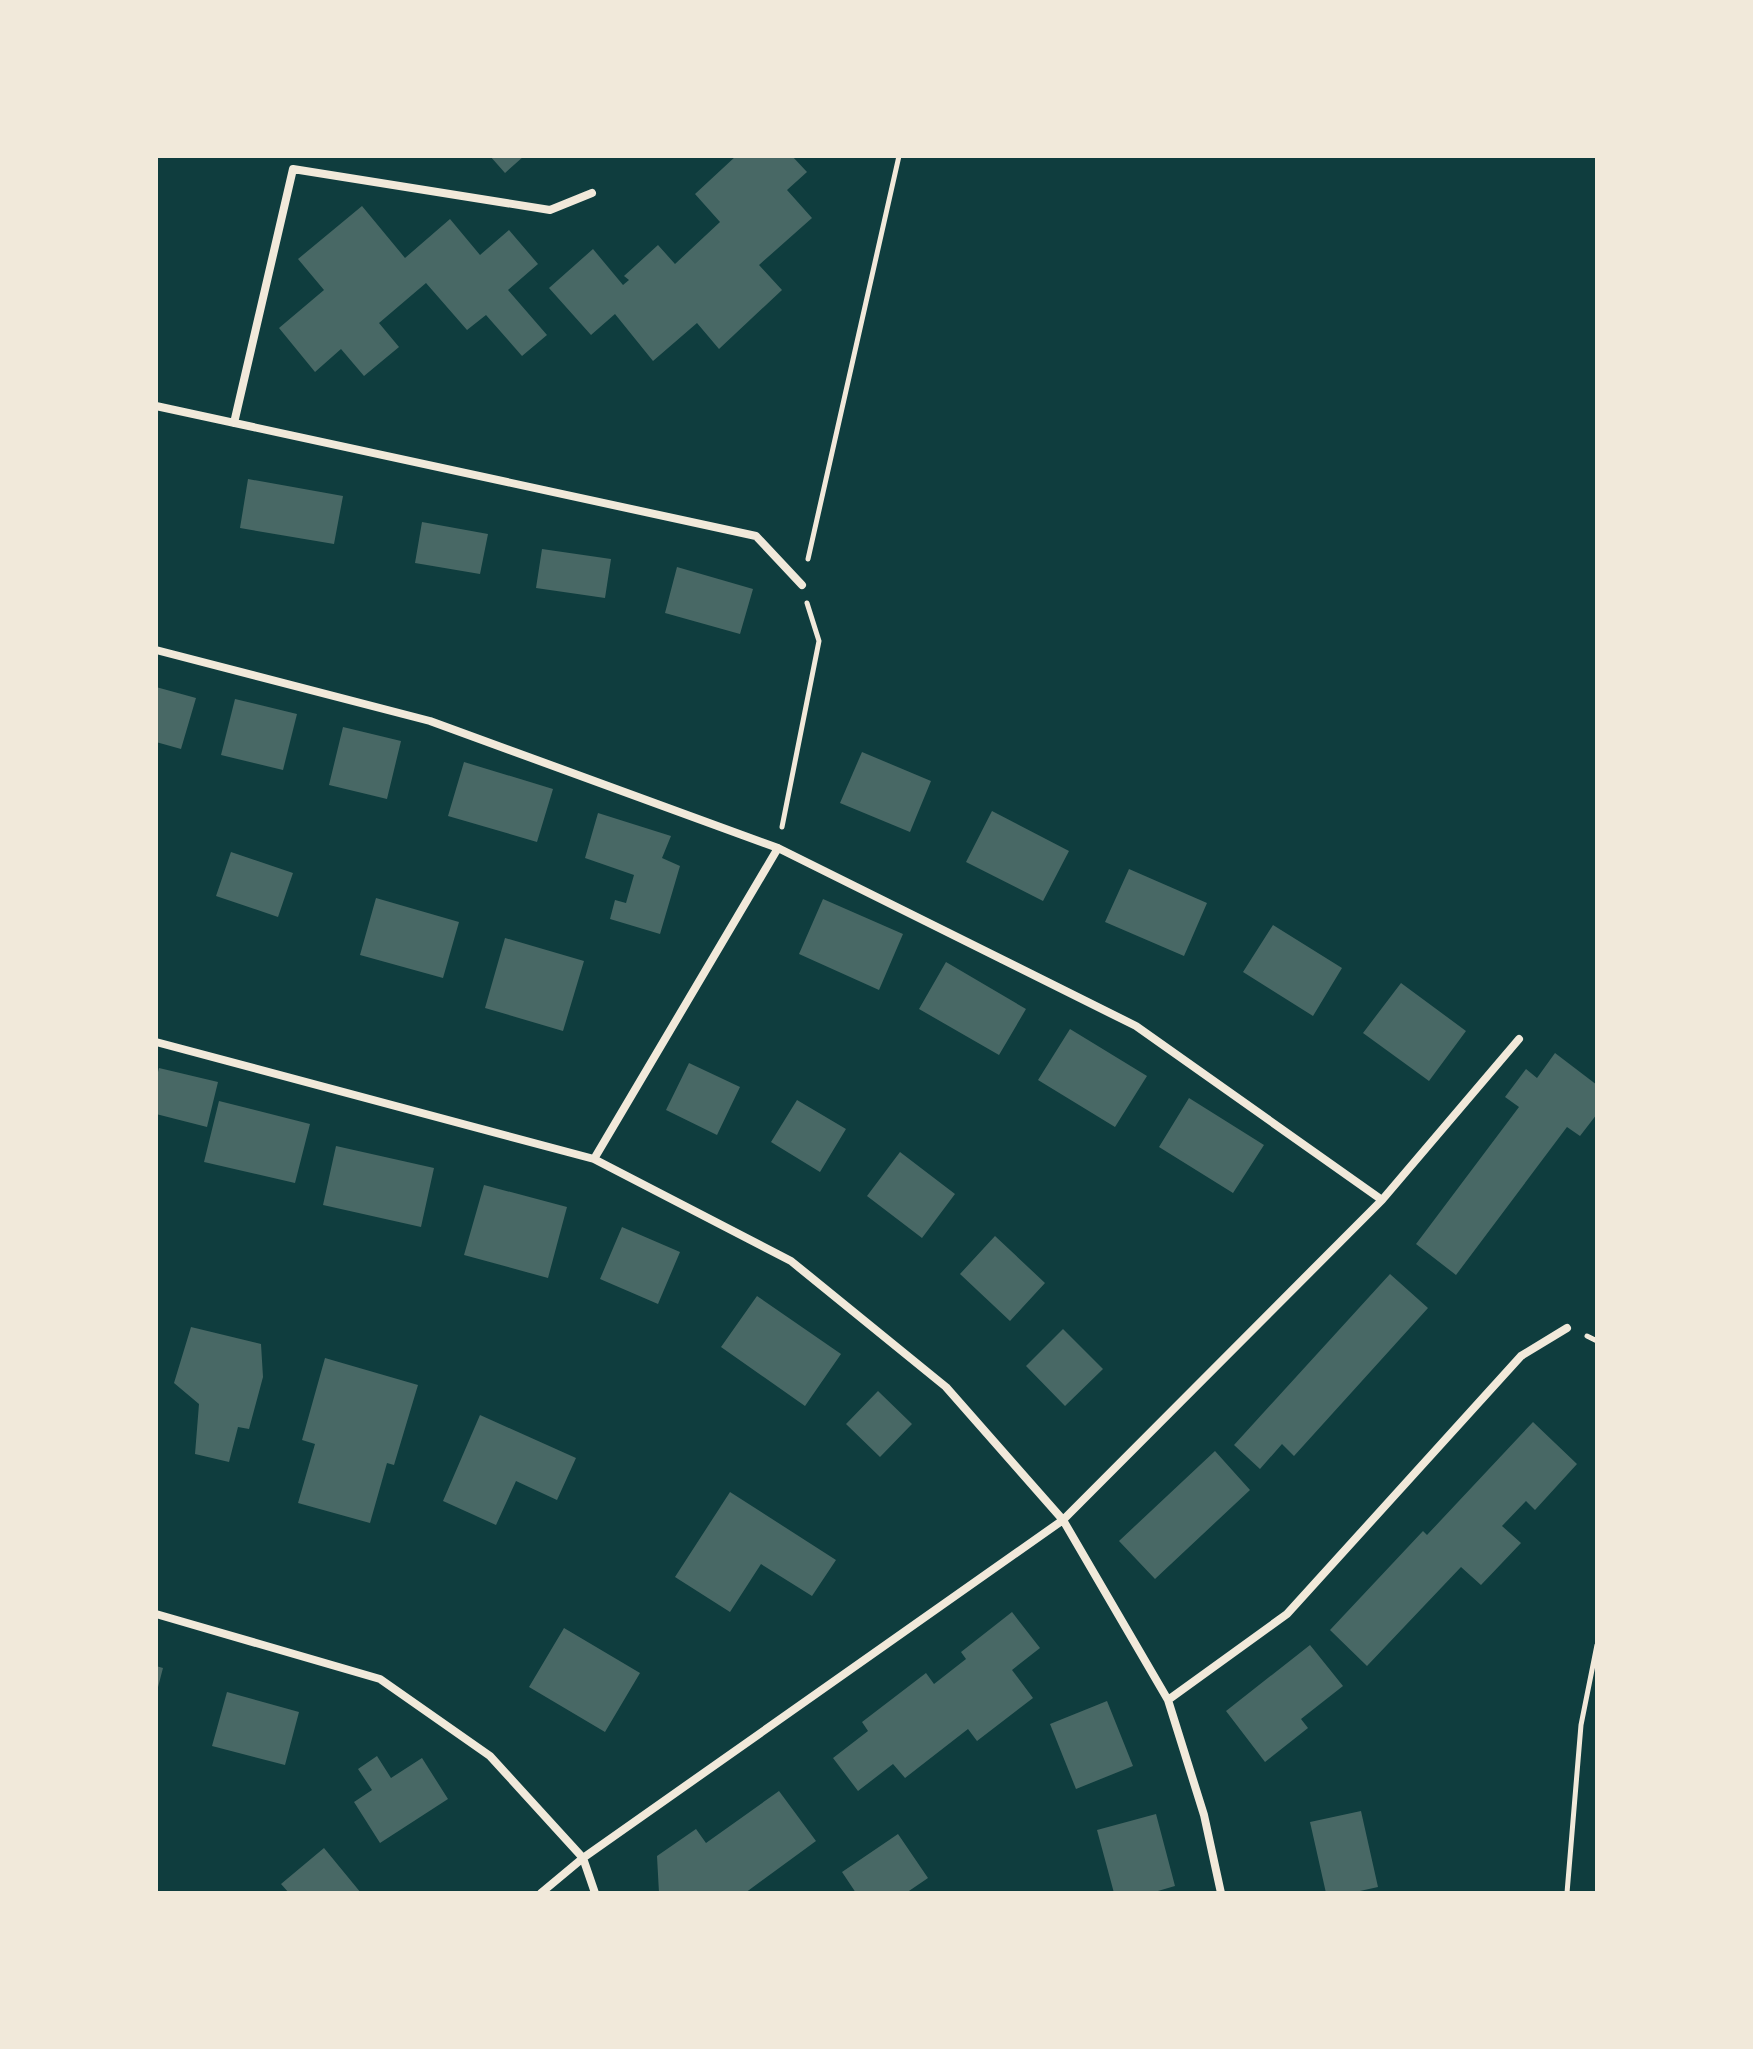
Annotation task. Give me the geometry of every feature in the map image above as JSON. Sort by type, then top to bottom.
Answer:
[{"type":"street","points":[[234,423],[293,169],[550,210],[592,193]]},
{"type":"street","points":[[156,406],[756,536],[802,585]]},
{"type":"street","points":[[156,650],[430,721],[778,848],[1136,1026],[1382,1200]]},
{"type":"street","points":[[594,1159],[778,848]]},
{"type":"street","points":[[541,1893],[583,1858],[1063,1520],[1382,1200],[1519,1039]]},
{"type":"street","points":[[156,1042],[594,1159],[791,1261],[946,1387],[1063,1520],[1168,1700],[1204,1815],[1221,1893]]},
{"type":"street","points":[[1168,1700],[1287,1614],[1521,1356],[1567,1328]]},
{"type":"street","points":[[156,1614],[380,1679],[490,1756],[583,1858],[595,1893]]},
{"type":"path","points":[[778,848],[819,641],[802,585],[899,156]]},
{"type":"path","points":[[1567,1893],[1581,1725],[1597,1645]]},
{"type":"building","points":[[490,156],[524,156],[505,173]]},
{"type":"building","points":[[736,156],[792,156],[807,172],[787,190],[812,218],[759,265],[782,290],[719,349],[697,323],[653,361],[615,314],[591,335],[549,288],[593,249],[623,285],[629,280],[624,276],[658,245],[675,264],[720,222],[695,194]]},
{"type":"building","points":[[362,206],[405,258],[450,219],[480,255],[509,230],[538,264],[508,290],[547,335],[522,356],[486,315],[467,330],[426,283],[379,323],[399,347],[364,376],[341,349],[315,372],[279,328],[324,290],[298,259]]},
{"type":"building","points":[[248,479],[343,496],[334,544],[240,528]]},
{"type":"building","points":[[422,522],[488,534],[480,574],[415,563]]},
{"type":"building","points":[[542,549],[611,559],[605,598],[536,588]]},
{"type":"building","points":[[677,567],[753,589],[740,634],[665,613]]},
{"type":"building","points":[[156,687],[196,698],[181,749],[156,742]]},
{"type":"building","points":[[235,699],[297,714],[283,770],[221,755]]},
{"type":"building","points":[[343,727],[401,741],[387,799],[329,785]]},
{"type":"building","points":[[862,752],[931,781],[910,832],[840,803]]},
{"type":"building","points":[[464,762],[553,789],[537,842],[448,816]]},
{"type":"building","points":[[992,811],[1069,851],[1043,901],[966,862]]},
{"type":"building","points":[[598,813],[671,836],[662,858],[680,866],[660,934],[610,919],[615,900],[626,903],[634,875],[585,858]]},
{"type":"building","points":[[231,852],[293,873],[278,917],[216,896]]},
{"type":"building","points":[[1129,869],[1207,903],[1184,956],[1105,922]]},
{"type":"building","points":[[376,898],[459,922],[443,978],[360,955]]},
{"type":"building","points":[[823,899],[903,934],[879,990],[799,954]]},
{"type":"building","points":[[1273,925],[1342,968],[1313,1016],[1243,972]]},
{"type":"building","points":[[505,938],[584,961],[563,1031],[485,1008]]},
{"type":"building","points":[[946,962],[1026,1009],[999,1055],[919,1009]]},
{"type":"building","points":[[1401,983],[1466,1031],[1429,1081],[1363,1033]]},
{"type":"building","points":[[1070,1029],[1147,1076],[1115,1127],[1038,1080]]},
{"type":"building","points":[[1555,1053],[1597,1085],[1597,1114],[1580,1136],[1567,1127],[1456,1275],[1416,1244],[1519,1107],[1505,1097],[1526,1069],[1537,1078]]},
{"type":"building","points":[[689,1063],[740,1087],[717,1135],[666,1110]]},
{"type":"building","points":[[159,1068],[218,1082],[207,1127],[156,1114]]},
{"type":"building","points":[[1189,1098],[1264,1145],[1233,1193],[1159,1147]]},
{"type":"building","points":[[797,1100],[846,1129],[820,1172],[771,1142]]},
{"type":"building","points":[[219,1101],[310,1124],[295,1183],[204,1162]]},
{"type":"building","points":[[336,1146],[434,1168],[421,1227],[323,1205]]},
{"type":"building","points":[[900,1152],[955,1194],[922,1238],[867,1196]]},
{"type":"building","points":[[484,1185],[567,1207],[548,1278],[464,1255]]},
{"type":"building","points":[[622,1227],[680,1252],[658,1304],[600,1279]]},
{"type":"building","points":[[995,1236],[1045,1283],[1010,1321],[960,1274]]},
{"type":"building","points":[[1390,1274],[1428,1308],[1294,1456],[1282,1444],[1260,1469],[1234,1445]]},
{"type":"building","points":[[757,1296],[841,1354],[805,1406],[721,1347]]},
{"type":"building","points":[[191,1327],[261,1344],[263,1377],[249,1429],[238,1427],[229,1462],[195,1454],[199,1404],[174,1383]]},
{"type":"building","points":[[1063,1329],[1103,1369],[1065,1406],[1026,1366]]},
{"type":"building","points":[[325,1358],[418,1385],[394,1465],[387,1463],[370,1523],[298,1503],[315,1444],[302,1440]]},
{"type":"building","points":[[878,1391],[912,1424],[880,1457],[846,1424]]},
{"type":"building","points":[[480,1415],[576,1458],[557,1500],[516,1481],[496,1525],[443,1501]]},
{"type":"building","points":[[1533,1422],[1577,1464],[1535,1510],[1526,1501],[1502,1526],[1521,1543],[1481,1585],[1461,1567],[1367,1666],[1330,1630],[1423,1531],[1427,1535]]},
{"type":"building","points":[[1215,1451],[1250,1490],[1155,1579],[1119,1541]]},
{"type":"building","points":[[730,1492],[836,1560],[812,1596],[761,1564],[730,1612],[675,1577]]},
{"type":"building","points":[[1012,1612],[1040,1648],[1012,1670],[1033,1698],[977,1741],[968,1729],[905,1778],[893,1764],[858,1791],[833,1758],[868,1731],[862,1722],[926,1673],[934,1684],[966,1659],[961,1652]]},
{"type":"building","points":[[564,1628],[640,1673],[605,1732],[529,1687]]},
{"type":"building","points":[[1310,1645],[1343,1686],[1301,1719],[1308,1728],[1265,1762],[1226,1711]]},
{"type":"building","points":[[156,1666],[163,1668],[157,1691],[156,1691]]},
{"type":"building","points":[[227,1692],[299,1712],[285,1765],[212,1746]]},
{"type":"building","points":[[1107,1701],[1133,1766],[1076,1789],[1050,1724]]},
{"type":"building","points":[[377,1756],[391,1778],[422,1758],[448,1799],[380,1843],[354,1802],[372,1790],[358,1769]]},
{"type":"building","points":[[779,1791],[816,1841],[745,1893],[659,1893],[657,1856],[696,1829],[706,1843]]},
{"type":"building","points":[[1361,1811],[1378,1887],[1351,1893],[1326,1893],[1310,1822]]},
{"type":"building","points":[[1156,1814],[1175,1886],[1151,1893],[1114,1893],[1097,1830]]},
{"type":"building","points":[[898,1834],[928,1878],[906,1893],[856,1893],[842,1872]]},
{"type":"building","points":[[324,1848],[361,1893],[289,1893],[281,1884]]}]
